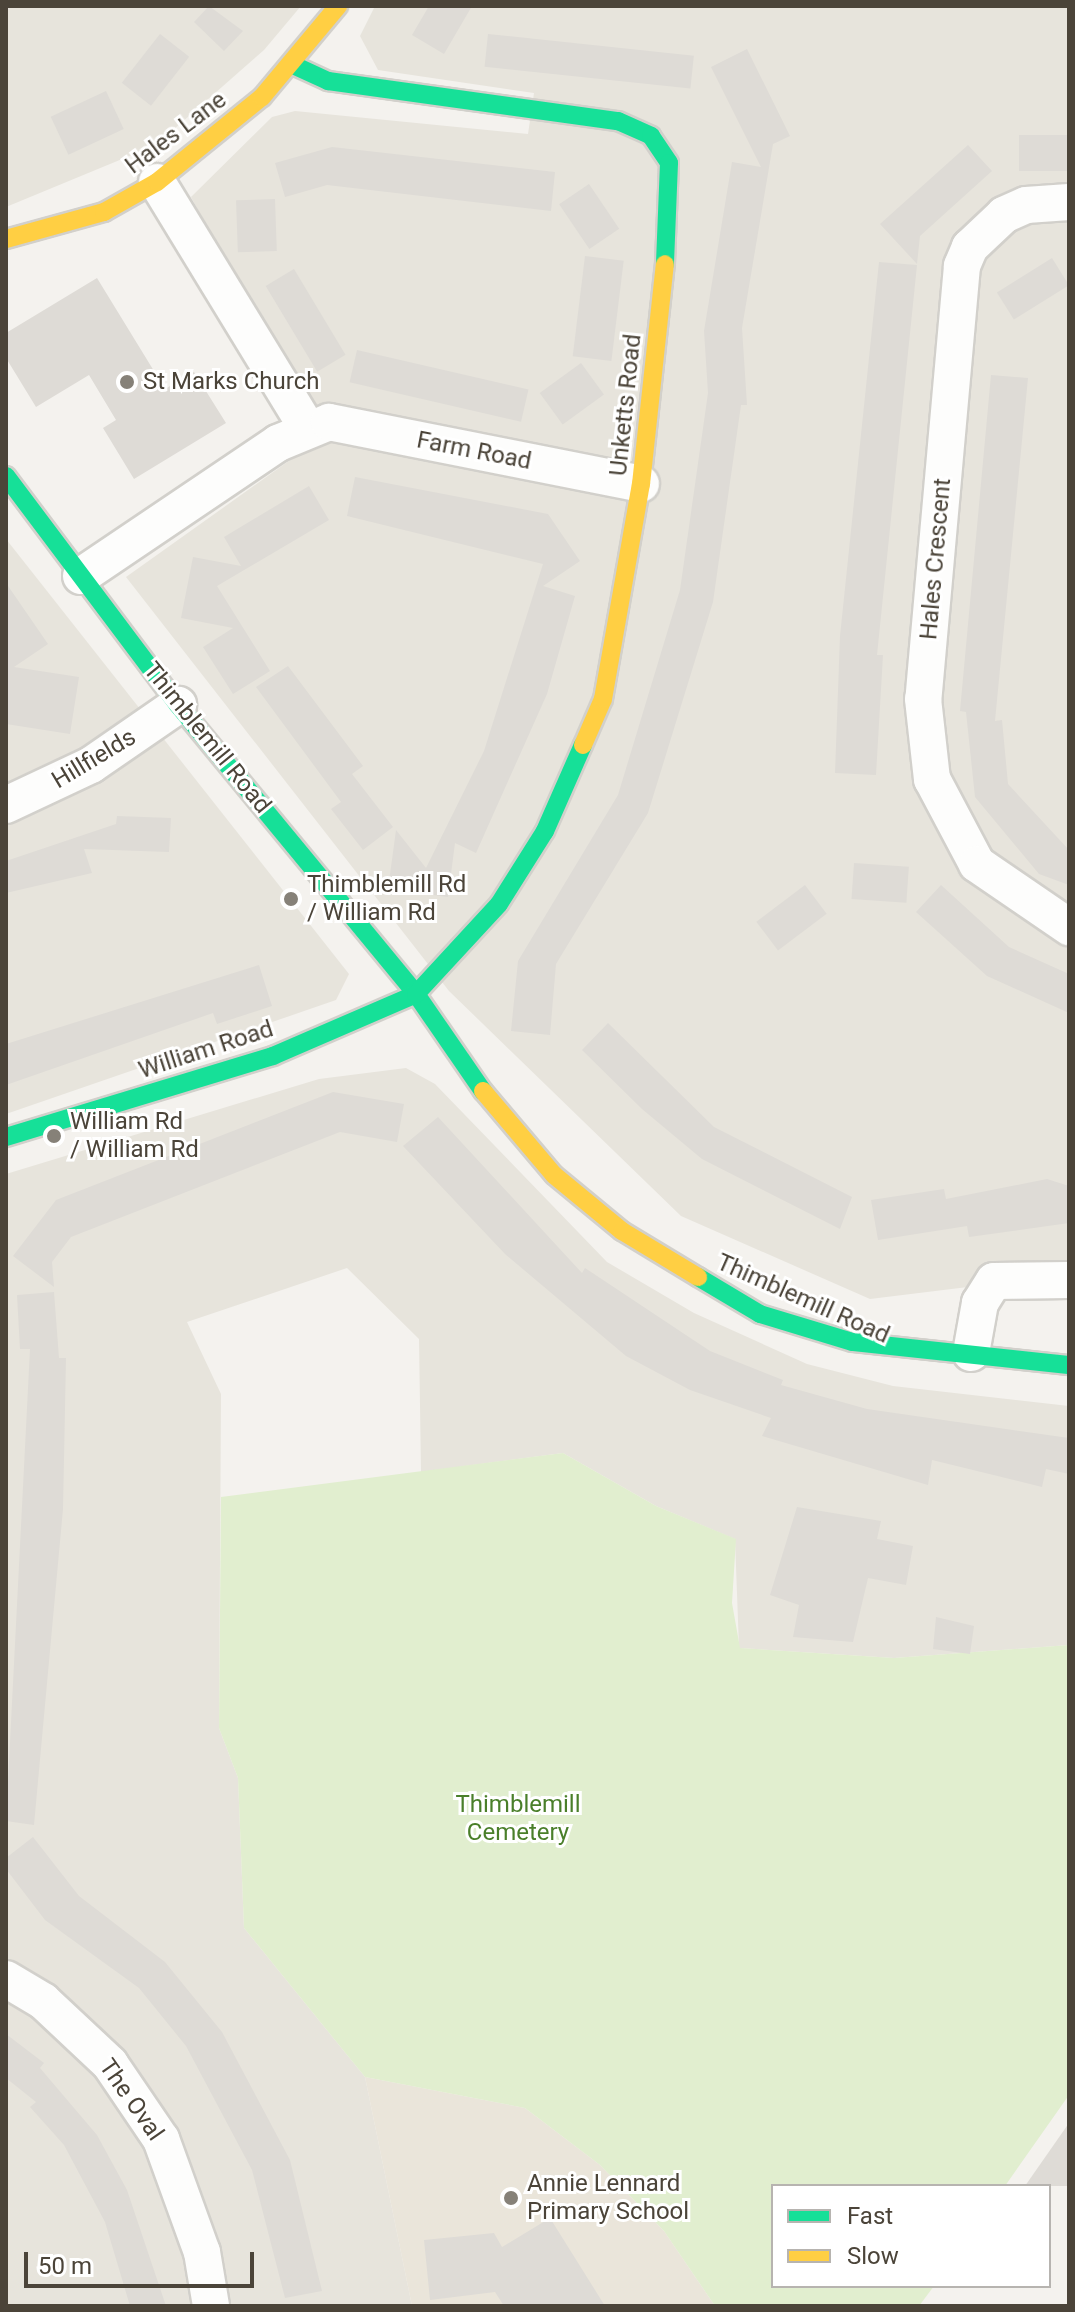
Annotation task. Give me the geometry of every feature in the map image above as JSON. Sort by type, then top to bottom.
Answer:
[{"type":"street","name":"Hales Lane","points":[[6,239],[104,212],[157,182],[262,97],[338,6]]},
{"type":"street","name":"Unketts Road","points":[[291,64],[328,81],[618,121],[651,136],[669,163],[669,232],[641,484],[603,699],[577,771],[499,904],[416,994]]},
{"type":"street","points":[[157,182],[307,428]]},
{"type":"street","name":"Hales Crescent","points":[[1069,202],[1026,205],[1004,215],[978,237],[962,266],[923,699],[932,779],[977,864],[1069,927]]},
{"type":"street","name":"Farm Road","points":[[81,576],[307,428],[329,422],[641,484]]},
{"type":"street","name":"Thimblemill Road","points":[[6,476],[178,705],[416,994],[492,1105],[554,1175],[622,1231],[760,1314],[853,1342],[906,1345],[1069,1365]]},
{"type":"street","name":"Hillfields","points":[[6,805],[91,765],[178,705]]},
{"type":"street","name":"Thimblemill Road","points":[[416,994],[494,1069]]},
{"type":"street","name":"William Road","points":[[6,1137],[273,1056],[416,994]]},
{"type":"street","points":[[971,1353],[980,1303],[994,1281],[1069,1280]]},
{"type":"street","name":"Thimblemill Road","points":[[807,1305],[906,1345]]},
{"type":"street","name":"The Oval","points":[[6,1979],[43,2001],[110,2064],[161,2139],[202,2252],[211,2306]]},
{"type":"shaded area","points":[[6,6],[301,6],[264,50],[156,145],[6,207]]},
{"type":"shaded area","points":[[375,6],[1069,6],[1069,1289],[976,1286],[870,1299],[681,1216],[449,991],[126,577],[321,438],[191,197],[272,117],[295,111],[528,134],[534,93],[378,70],[360,36]]},
{"type":"shaded area","points":[[6,539],[349,974],[336,1000],[6,1114]]},
{"type":"shaded area","points":[[406,1068],[435,1084],[607,1262],[694,1313],[807,1364],[893,1386],[1069,1406],[1069,1645],[894,1658],[739,1648],[735,1539],[656,1506],[563,1453],[421,1472],[419,1339],[347,1268],[187,1322],[221,1394],[219,1728],[238,1778],[244,1928],[365,2077],[412,2306],[6,2306],[6,1174],[319,1079]]},
{"type":"shaded area","name":"Annie Lennard Primary School","points":[[365,2077],[525,2108],[600,2165],[664,2231],[715,2306],[412,2306]]},
{"type":"green space","name":"Thimblemill Cemetery","points":[[563,1453],[656,1506],[736,1539],[732,1603],[740,1648],[894,1658],[1069,1645],[1069,2095],[1006,2184],[771,2184],[771,2288],[932,2288],[919,2306],[715,2306],[664,2231],[600,2165],[525,2108],[365,2077],[244,1928],[238,1778],[219,1728],[221,1497]]},
{"type":"building","points":[[209,6],[243,31],[224,51],[194,22]]},
{"type":"building","points":[[429,6],[472,6],[444,54],[412,35]]},
{"type":"building","points":[[160,34],[189,57],[151,106],[122,83]]},
{"type":"building","points":[[488,34],[694,56],[690,88],[485,67]]},
{"type":"building","points":[[747,49],[790,136],[773,144],[742,328],[747,405],[741,405],[713,602],[648,813],[556,964],[550,1035],[511,1031],[518,961],[618,795],[680,590],[708,393],[704,331],[732,162],[761,167],[711,67]]},
{"type":"building","points":[[106,91],[124,129],[68,155],[51,117]]},
{"type":"building","points":[[1019,135],[1069,135],[1069,171],[1019,171]]},
{"type":"building","points":[[968,145],[992,171],[920,236],[917,264],[880,224]]},
{"type":"building","points":[[332,147],[555,172],[551,211],[327,185],[285,197],[275,163]]},
{"type":"building","points":[[589,184],[619,229],[589,249],[559,204]]},
{"type":"building","points":[[275,199],[277,251],[238,252],[236,200]]},
{"type":"building","points":[[585,256],[624,261],[611,361],[573,356]]},
{"type":"building","points":[[1052,258],[1069,285],[1014,320],[997,292]]},
{"type":"building","points":[[879,262],[917,265],[877,655],[883,655],[876,775],[835,773],[840,636]]},
{"type":"building","points":[[294,269],[346,355],[317,372],[266,286]]},
{"type":"building","name":"St Marks Church","points":[[97,278],[165,389],[194,372],[226,423],[134,479],[103,428],[116,420],[89,375],[36,407],[6,358],[6,333]]},
{"type":"building","points":[[357,350],[528,390],[521,422],[350,382]]},
{"type":"building","points":[[581,363],[604,395],[563,425],[540,393]]},
{"type":"building","points":[[991,375],[1028,378],[995,721],[1002,720],[1008,784],[1069,850],[1069,885],[1039,874],[975,797],[966,712],[960,711]]},
{"type":"building","points":[[355,477],[548,514],[580,561],[543,586],[575,596],[547,694],[476,853],[455,843],[448,897],[388,889],[396,830],[426,868],[484,751],[543,564],[347,516]]},
{"type":"building","points":[[309,486],[329,520],[217,586],[270,671],[233,694],[203,647],[233,628],[181,618],[193,557],[241,566],[224,537]]},
{"type":"building","points":[[6,583],[48,644],[14,667],[79,677],[70,734],[6,724]]},
{"type":"building","points":[[288,666],[363,766],[352,774],[393,827],[363,850],[331,809],[341,802],[256,687]]},
{"type":"building","points":[[117,816],[171,818],[169,852],[84,849],[92,873],[6,893],[6,861],[116,824]]},
{"type":"building","points":[[854,863],[909,867],[906,903],[851,899]]},
{"type":"building","points":[[805,885],[827,914],[778,950],[756,922]]},
{"type":"building","points":[[941,885],[1009,947],[1069,974],[1069,1013],[987,976],[916,912]]},
{"type":"building","points":[[259,965],[272,1006],[217,1024],[213,1013],[6,1085],[6,1044]]},
{"type":"building","points":[[608,1023],[714,1127],[852,1197],[840,1229],[702,1159],[642,1109],[582,1050]]},
{"type":"building","points":[[333,1092],[404,1104],[397,1142],[340,1132],[71,1237],[52,1262],[54,1287],[13,1256],[56,1200]]},
{"type":"building","points":[[438,1117],[582,1273],[585,1268],[710,1351],[783,1380],[781,1385],[867,1409],[1069,1438],[1069,1474],[1046,1469],[1042,1487],[932,1460],[928,1485],[762,1436],[771,1418],[690,1390],[626,1356],[505,1254],[403,1146]]},
{"type":"building","points":[[1047,1179],[1069,1186],[1069,1223],[969,1237],[967,1226],[878,1240],[871,1200],[944,1189],[946,1199]]},
{"type":"building","points":[[54,1292],[59,1358],[66,1358],[63,1509],[34,1825],[6,1821],[30,1349],[20,1349],[17,1295]]},
{"type":"building","points":[[797,1507],[881,1521],[877,1539],[913,1546],[906,1585],[868,1578],[853,1642],[793,1637],[799,1605],[770,1595]]},
{"type":"building","points":[[936,1617],[974,1626],[970,1654],[933,1649]]},
{"type":"building","points":[[33,1837],[79,1896],[165,1962],[222,2032],[290,2160],[322,2291],[285,2298],[252,2170],[186,2046],[139,1988],[45,1920],[6,1869],[6,1858]]},
{"type":"building","points":[[6,2034],[44,2063],[40,2068],[97,2135],[127,2190],[166,2306],[130,2306],[105,2222],[64,2145],[30,2107],[36,2102],[6,2078]]},
{"type":"building","points":[[1069,2123],[1069,2186],[1026,2184]]},
{"type":"building","points":[[550,2218],[605,2306],[504,2306],[495,2292],[430,2300],[424,2240],[494,2233],[502,2247]]},
{"type":"traffic: fast","points":[[291,64],[328,81],[618,121],[651,136],[669,163],[665,264]]},
{"type":"traffic: fast","points":[[6,476],[178,705],[416,994],[483,1091]]},
{"type":"traffic: fast","points":[[6,1137],[273,1056],[416,994],[499,904],[545,831],[583,745]]},
{"type":"traffic: fast","points":[[698,1277],[760,1314],[853,1342],[1069,1365]]},
{"type":"traffic: slow","points":[[6,239],[104,212],[157,182],[262,97],[338,6]]},
{"type":"traffic: slow","points":[[583,745],[603,699],[641,484],[665,264]]},
{"type":"traffic: slow","points":[[483,1091],[554,1175],[622,1231],[698,1277]]},
{"type":"place","name":"St Marks Church","points":[[127,382]]},
{"type":"place","name":"Thimblemill Rd / William Rd","points":[[291,899]]},
{"type":"place","name":"William Rd / William Rd","points":[[54,1136]]},
{"type":"place","name":"Annie Lennard Primary School","points":[[511,2198]]}]
